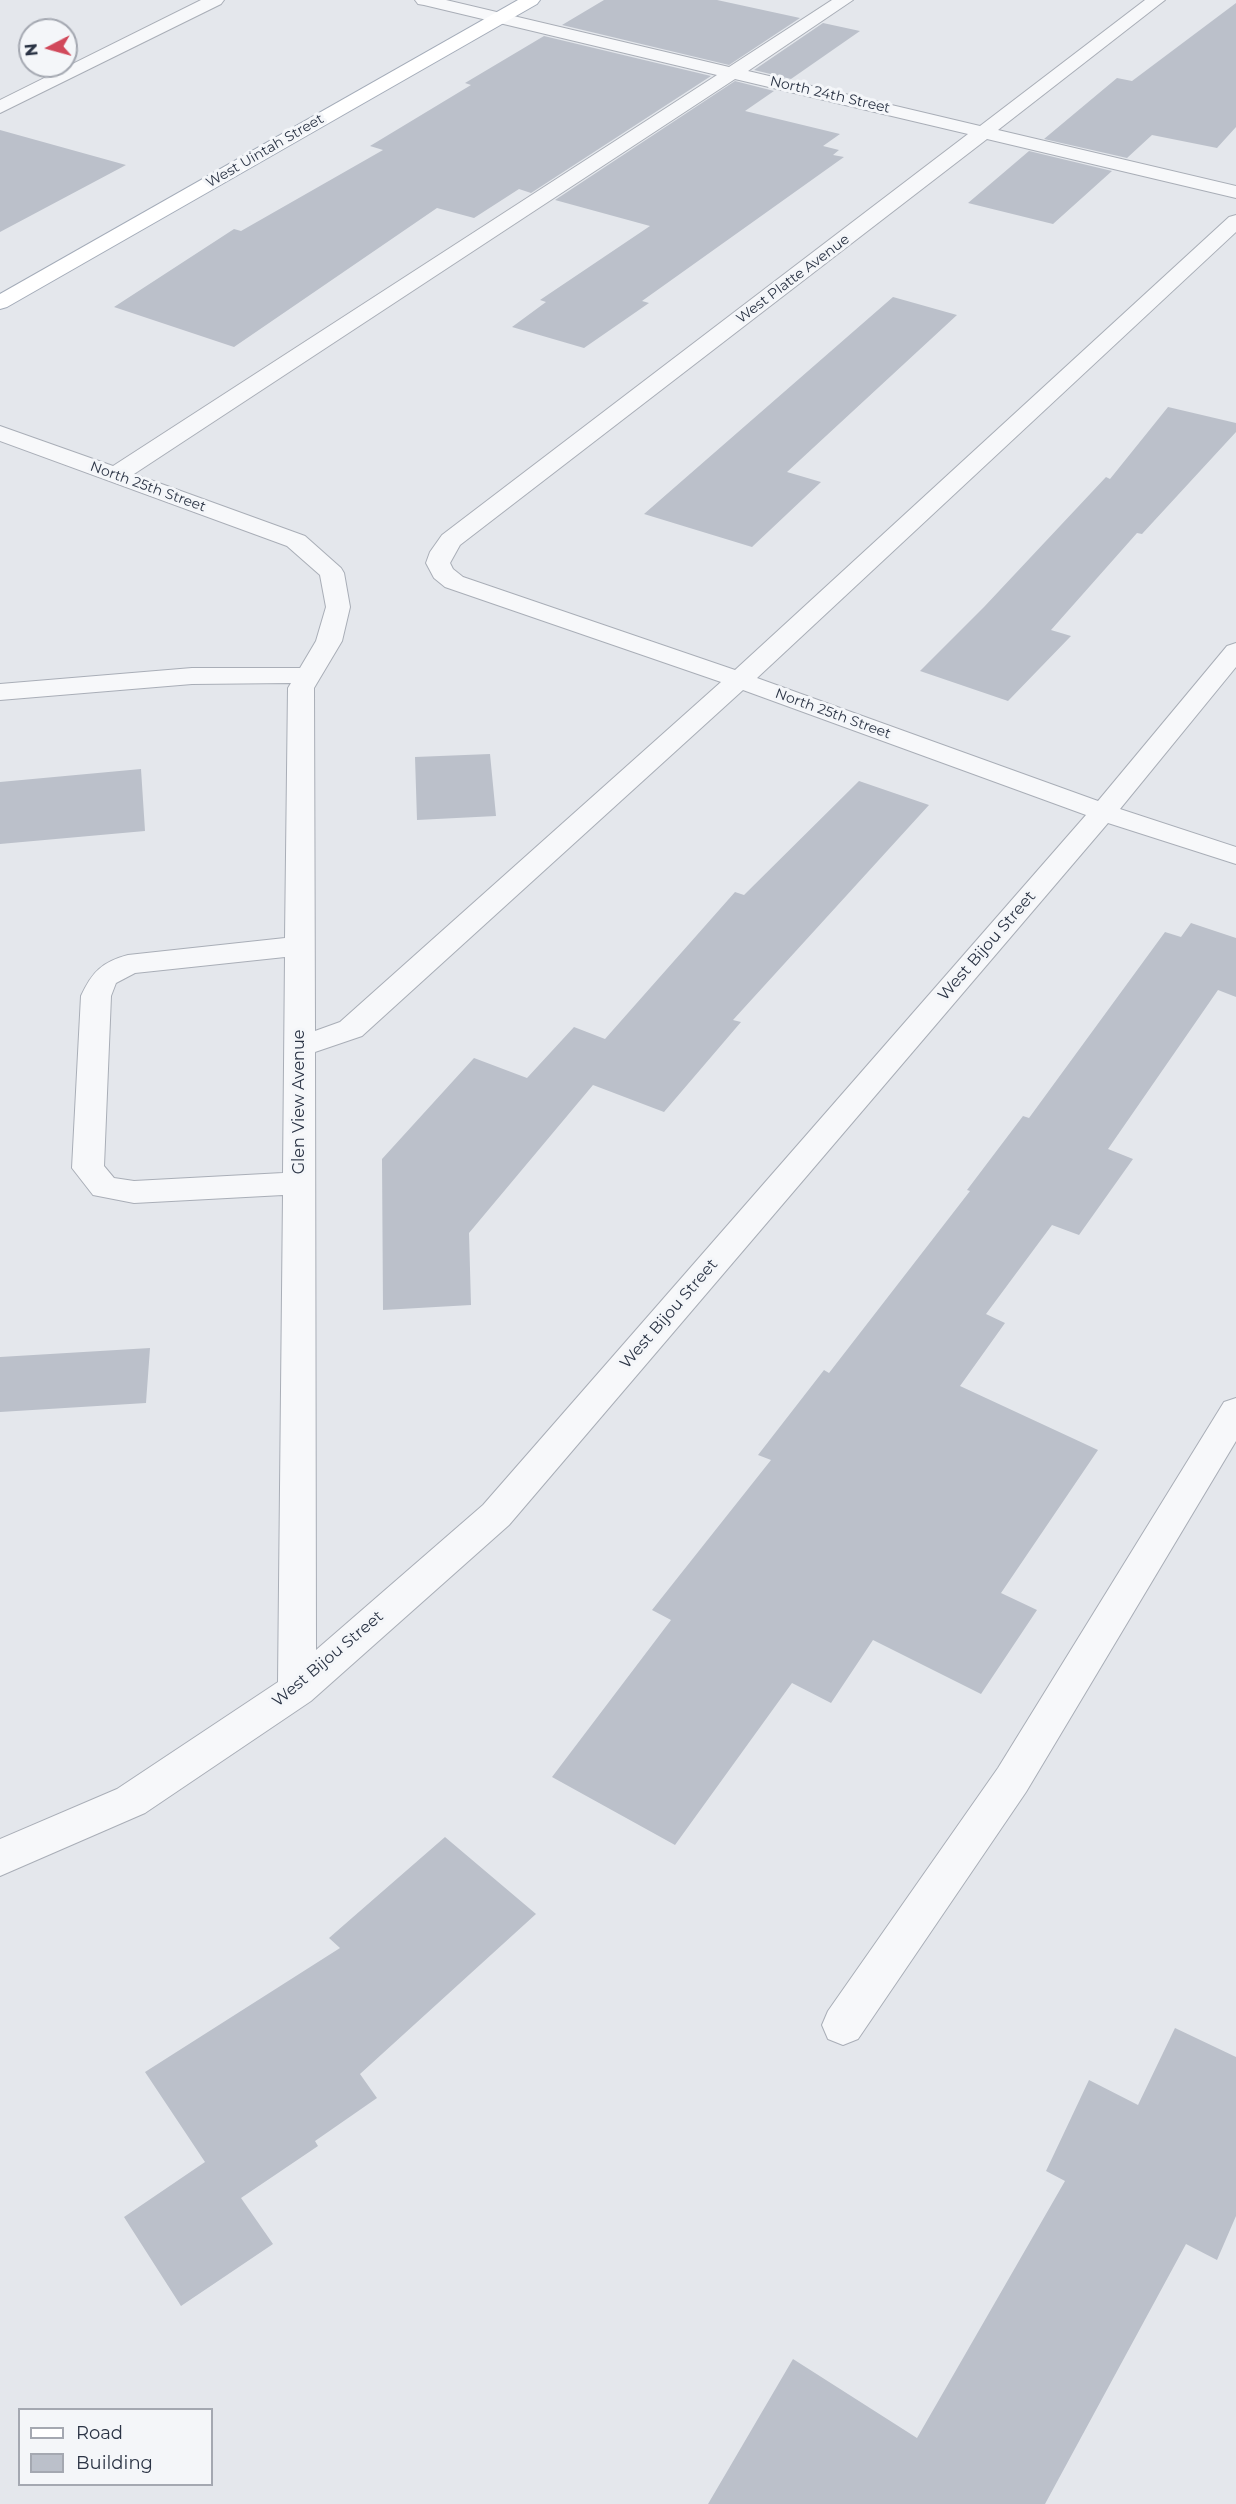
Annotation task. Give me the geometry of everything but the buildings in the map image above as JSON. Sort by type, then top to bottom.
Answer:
[{"type":"main road","name":"West Uintah Street","points":[[0,303],[531,0]]},
{"type":"street","points":[[0,107],[215,0]]},
{"type":"street","name":"North 24th Street","points":[[424,0],[986,131],[1236,192]]},
{"type":"street","points":[[116,476],[844,0]]},
{"type":"street","name":"West Platte Avenue","points":[[438,563],[442,552],[451,540],[1156,0]]},
{"type":"street","points":[[299,1047],[351,1029],[739,680],[1236,221]]},
{"type":"street","name":"North 25th Street","points":[[0,433],[296,541]]},
{"type":"street","name":"Glen View Avenue","points":[[296,541],[332,573],[338,607],[329,641],[301,688],[297,1690]]},
{"type":"street","name":"North 25th Street","points":[[438,563],[442,573],[454,582],[739,680],[1103,812],[1236,856]]},
{"type":"street","name":"West Bijou Street","points":[[0,1858],[131,1801],[297,1690],[496,1515],[1103,812],[1236,651]]},
{"type":"street","points":[[0,692],[119,680],[264,674],[308,676]]},
{"type":"street","points":[[299,1183],[134,1192],[104,1187],[88,1168],[96,996],[104,978],[128,964],[300,946]]},
{"type":"street","points":[[843,2025],[1012,1780],[1236,1411]]}]
